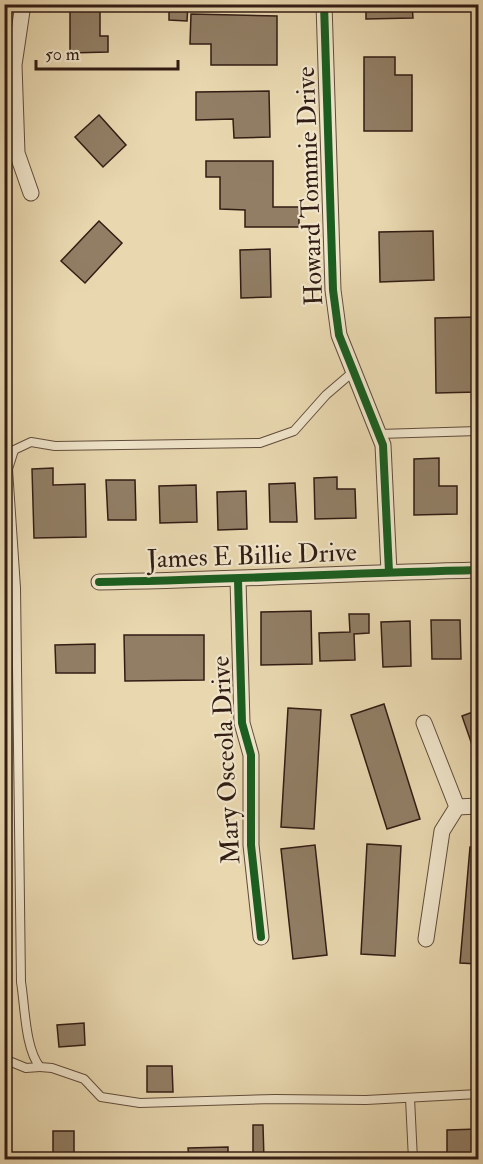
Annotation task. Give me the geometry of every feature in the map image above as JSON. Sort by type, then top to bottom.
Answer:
[{"type":"street","points":[[23,4],[14,65],[17,153],[31,193]]},
{"type":"street","name":"Howard Tommie Drive","points":[[324,4],[333,290],[339,335],[383,445],[389,572]]},
{"type":"street","name":"James E Billie Drive","points":[[99,582],[238,580],[478,570]]},
{"type":"street","name":"Mary Osceola Drive","points":[[238,580],[243,723],[251,755],[250,845],[261,937]]},
{"type":"street","points":[[424,723],[457,807]]},
{"type":"street","points":[[457,807],[478,806]]},
{"type":"street","points":[[426,939],[442,831],[457,807]]},
{"type":"lane","points":[[40,1068],[35,1062],[29,1041],[21,982],[16,588],[8,470],[14,450],[31,442],[55,446],[260,443],[294,431],[326,395],[354,370]]},
{"type":"lane","points":[[379,434],[478,431]]},
{"type":"lane","points":[[4,1059],[26,1068],[52,1068],[84,1079],[101,1097],[140,1103],[274,1099],[366,1100],[478,1094]]},
{"type":"lane","points":[[410,1098],[413,1160]]},
{"type":"building","points":[[70,4],[100,4],[100,36],[108,36],[108,52],[70,53]]},
{"type":"building","points":[[169,4],[188,4],[187,21],[169,20]]},
{"type":"building","points":[[366,4],[412,4],[413,18],[366,19]]},
{"type":"building","points":[[191,14],[277,16],[277,65],[211,65],[211,44],[190,44]]},
{"type":"building","points":[[364,57],[395,57],[395,75],[412,75],[412,131],[364,131]]},
{"type":"building","points":[[269,91],[270,137],[234,138],[233,119],[196,120],[196,92]]},
{"type":"building","points":[[99,115],[126,145],[103,167],[75,137]]},
{"type":"building","points":[[206,161],[273,161],[273,207],[299,207],[299,227],[245,227],[245,210],[220,209],[220,177],[206,177]]},
{"type":"building","points":[[99,221],[122,243],[85,283],[61,261]]},
{"type":"building","points":[[433,231],[434,280],[380,282],[379,232]]},
{"type":"building","points":[[270,249],[271,297],[241,298],[240,250]]},
{"type":"building","points":[[478,317],[478,392],[436,393],[435,318]]},
{"type":"building","points":[[439,458],[439,486],[457,486],[457,514],[414,515],[414,459]]},
{"type":"building","points":[[476,466],[478,466],[478,520],[477,520]]},
{"type":"building","points":[[53,468],[53,485],[85,484],[86,537],[34,538],[32,469]]},
{"type":"building","points":[[337,477],[337,489],[355,489],[356,518],[315,519],[314,478]]},
{"type":"building","points":[[106,480],[135,480],[136,520],[108,520]]},
{"type":"building","points":[[295,483],[297,522],[270,522],[269,484]]},
{"type":"building","points":[[196,485],[197,522],[160,523],[159,486]]},
{"type":"building","points":[[246,491],[247,529],[218,530],[217,492]]},
{"type":"building","points":[[311,611],[312,664],[261,665],[261,612]]},
{"type":"building","points":[[349,614],[369,614],[369,633],[354,634],[355,660],[320,661],[319,633],[350,632]]},
{"type":"building","points":[[431,620],[460,620],[461,659],[432,659]]},
{"type":"building","points":[[410,621],[411,666],[383,667],[381,622]]},
{"type":"building","points":[[124,635],[204,635],[204,680],[125,681]]},
{"type":"building","points":[[95,644],[95,673],[56,673],[55,645]]},
{"type":"building","points":[[384,704],[420,819],[387,829],[351,715]]},
{"type":"building","points":[[288,708],[321,710],[314,829],[281,827]]},
{"type":"building","points":[[478,710],[478,762],[462,716]]},
{"type":"building","points":[[367,844],[401,846],[395,956],[361,954]]},
{"type":"building","points":[[315,845],[327,955],[293,959],[281,849]]},
{"type":"building","points":[[470,847],[478,848],[478,964],[460,963]]},
{"type":"building","points":[[84,1023],[85,1045],[59,1047],[57,1025]]},
{"type":"building","points":[[147,1066],[172,1066],[173,1092],[147,1092]]},
{"type":"building","points":[[253,1125],[263,1125],[264,1160],[253,1160]]},
{"type":"building","points":[[478,1129],[478,1160],[447,1160],[447,1130]]},
{"type":"building","points":[[53,1131],[74,1131],[74,1160],[53,1160]]},
{"type":"building","points":[[228,1147],[228,1160],[189,1160],[188,1148]]},
{"type":"cycle path","points":[[324,4],[333,290],[339,335],[383,445],[389,572]]},
{"type":"cycle path","points":[[99,582],[478,570]]},
{"type":"cycle path","points":[[238,580],[242,723],[251,755],[251,845],[261,937]]}]
